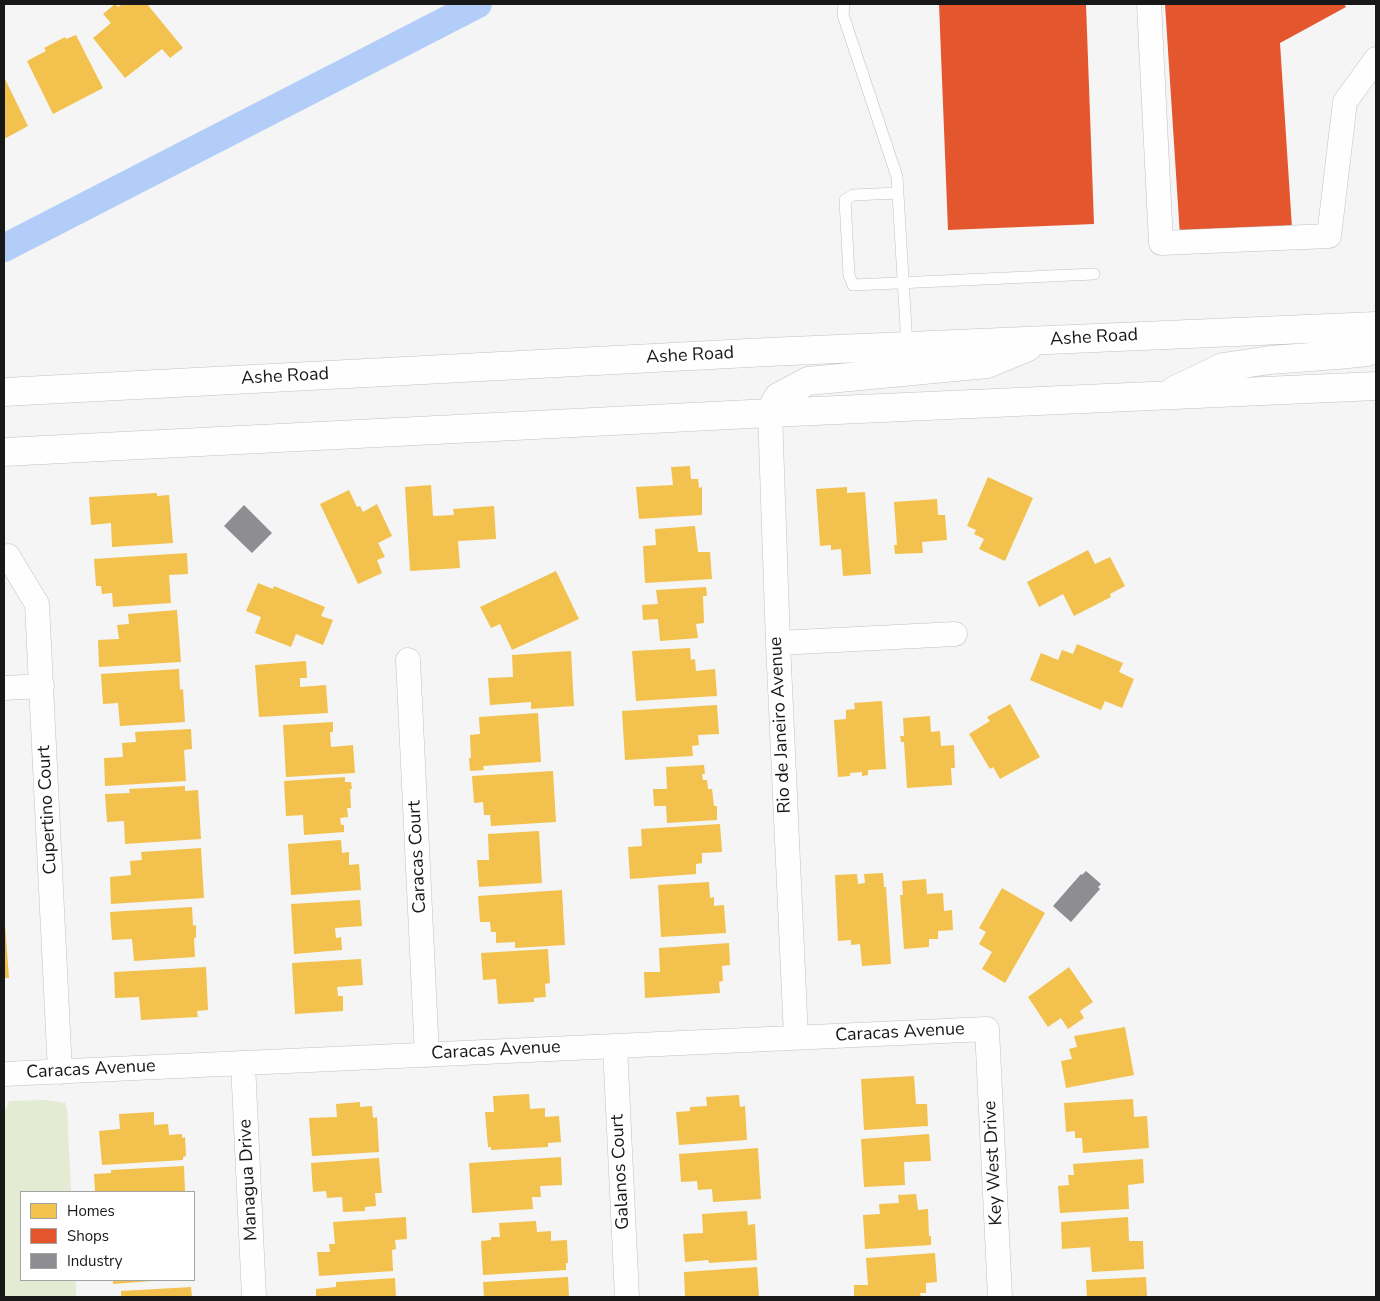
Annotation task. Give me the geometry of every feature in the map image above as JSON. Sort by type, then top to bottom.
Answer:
[{"type":"street","points":[[1149,4],[1161,242],[1329,236],[1345,102],[1376,60]]},
{"type":"street","name":"Ashe Road","points":[[4,392],[907,346],[1376,326]]},
{"type":"street","points":[[770,413],[778,397],[808,381],[987,364],[1046,340]]},
{"type":"street","points":[[1163,396],[1223,367],[1270,360],[1376,350]]},
{"type":"street","points":[[4,452],[770,413],[1376,386]]},
{"type":"street","name":"Rio de Janeiro Avenue","points":[[770,413],[778,643],[796,1037]]},
{"type":"street","name":"Cupertino Court","points":[[8,556],[37,604],[60,1072]]},
{"type":"street","points":[[778,643],[955,634]]},
{"type":"street","name":"Caracas Court","points":[[408,660],[426,1055]]},
{"type":"street","points":[[4,688],[42,686]]},
{"type":"street","name":"Caracas Avenue","points":[[4,1074],[987,1029]]},
{"type":"street","name":"Key West Drive","points":[[987,1029],[1000,1297]]},
{"type":"street","name":"Galanos Court","points":[[615,1046],[627,1297]]},
{"type":"street","name":"Managua Drive","points":[[243,1063],[254,1297]]},
{"type":"lane","points":[[844,4],[843,15],[897,177],[907,346]]},
{"type":"lane","points":[[898,193],[853,195],[845,200],[849,276],[853,285],[1094,274]]},
{"type":"green space","points":[[45,1100],[66,1103],[71,1191],[20,1191],[20,1281],[76,1281],[76,1297],[4,1297],[4,1110],[9,1101]]},
{"type":"building: Homes","points":[[115,4],[118,7],[122,4],[147,4],[183,48],[170,58],[162,49],[125,78],[93,38],[111,23],[103,14]]},
{"type":"building: Homes","points":[[76,35],[103,88],[53,114],[27,61],[46,51],[44,48],[65,37],[66,39]]},
{"type":"building: Homes","points":[[4,77],[28,126],[4,139]]},
{"type":"building: Homes","points":[[690,466],[691,479],[698,479],[699,488],[702,487],[702,515],[639,519],[636,487],[673,485],[671,467]]},
{"type":"building: Homes","points":[[988,477],[1033,498],[1005,561],[979,549],[984,539],[974,534],[976,530],[967,526]]},
{"type":"building: Homes","points":[[431,485],[433,516],[454,515],[453,509],[494,506],[496,539],[458,541],[460,568],[410,571],[405,487]]},
{"type":"building: Homes","points":[[847,487],[847,493],[865,492],[871,574],[843,576],[841,549],[831,550],[831,545],[820,546],[816,489]]},
{"type":"building: Homes","points":[[349,490],[357,507],[360,506],[363,512],[377,504],[392,536],[378,543],[385,557],[377,560],[382,573],[358,584],[320,504]]},
{"type":"building: Homes","points":[[157,493],[157,496],[169,495],[173,543],[112,547],[111,523],[91,525],[89,497]]},
{"type":"building: Homes","points":[[937,499],[938,515],[945,515],[947,540],[922,542],[923,553],[895,554],[894,545],[897,545],[894,502]]},
{"type":"building: Homes","points":[[695,526],[698,552],[710,552],[712,579],[645,583],[643,546],[656,545],[655,529]]},
{"type":"building: Homes","points":[[1088,550],[1095,564],[1110,557],[1125,586],[1110,594],[1111,597],[1074,616],[1063,594],[1039,607],[1027,582]]},
{"type":"building: Homes","points":[[187,553],[188,574],[169,575],[171,603],[113,607],[112,593],[102,594],[101,586],[96,586],[94,559]]},
{"type":"building: Homes","points":[[556,571],[579,619],[512,650],[500,624],[491,628],[480,607]]},
{"type":"building: Homes","points":[[258,583],[273,589],[274,586],[325,607],[321,616],[333,620],[323,645],[296,634],[291,647],[255,633],[261,617],[246,611]]},
{"type":"building: Homes","points":[[706,587],[707,596],[703,596],[704,623],[696,624],[698,638],[660,641],[658,619],[643,620],[642,605],[658,604],[656,590]]},
{"type":"building: Homes","points":[[177,610],[181,662],[99,667],[98,640],[119,639],[117,625],[129,624],[128,614]]},
{"type":"building: Homes","points":[[1077,644],[1123,663],[1119,672],[1134,679],[1122,708],[1105,701],[1101,710],[1030,680],[1041,653],[1058,660],[1062,650],[1073,654]]},
{"type":"building: Homes","points":[[690,648],[691,660],[695,659],[696,671],[715,669],[717,696],[636,701],[632,651]]},
{"type":"building: Homes","points":[[571,651],[574,706],[531,709],[531,702],[490,705],[488,678],[513,677],[512,655]]},
{"type":"building: Homes","points":[[306,661],[307,678],[300,678],[300,687],[326,685],[328,713],[259,717],[255,665]]},
{"type":"building: Homes","points":[[179,669],[180,690],[183,689],[185,722],[120,726],[118,703],[103,704],[101,674]]},
{"type":"building: Homes","points":[[882,701],[886,769],[868,770],[868,775],[862,776],[862,772],[838,777],[834,720],[846,719],[846,710],[855,709],[854,703]]},
{"type":"building: Homes","points":[[1010,704],[1040,757],[1000,779],[993,767],[990,769],[969,734],[990,721],[987,717]]},
{"type":"building: Homes","points":[[717,705],[719,734],[698,735],[699,745],[692,746],[693,756],[625,760],[622,711]]},
{"type":"building: Homes","points":[[538,713],[541,762],[483,766],[484,770],[470,771],[470,735],[480,734],[479,717]]},
{"type":"building: Homes","points":[[930,716],[931,732],[940,731],[941,746],[954,745],[955,768],[951,768],[952,785],[907,788],[904,742],[901,742],[900,736],[904,736],[903,718]]},
{"type":"building: Homes","points":[[333,722],[333,732],[330,732],[331,747],[353,745],[355,773],[286,777],[283,725]]},
{"type":"building: Homes","points":[[191,729],[192,749],[184,750],[186,781],[105,786],[104,758],[123,757],[122,743],[136,742],[135,732]]},
{"type":"building: Homes","points":[[704,765],[705,774],[702,774],[703,780],[707,780],[708,789],[712,789],[714,806],[717,806],[717,820],[667,823],[666,806],[654,806],[653,789],[667,789],[666,767]]},
{"type":"building: Homes","points":[[553,771],[556,822],[491,826],[490,815],[484,815],[483,802],[474,803],[472,776]]},
{"type":"building: Homes","points":[[345,777],[345,782],[351,782],[352,789],[350,789],[351,808],[347,808],[348,817],[340,818],[341,825],[344,825],[344,832],[304,835],[303,815],[286,816],[284,781]]},
{"type":"building: Homes","points":[[185,786],[185,791],[198,790],[201,839],[125,844],[124,821],[107,822],[105,794],[130,793],[129,789]]},
{"type":"building: Homes","points":[[720,824],[722,852],[702,853],[702,863],[696,864],[696,874],[630,879],[628,847],[642,846],[641,829]]},
{"type":"building: Homes","points":[[539,831],[542,883],[479,887],[477,860],[489,860],[488,834]]},
{"type":"building: Homes","points":[[341,840],[342,853],[349,852],[349,865],[359,864],[361,890],[291,895],[288,844]]},
{"type":"building: Homes","points":[[201,848],[204,898],[111,904],[110,877],[131,875],[130,861],[142,860],[141,852]]},
{"type":"building: Homes","points":[[883,873],[884,887],[886,887],[891,964],[862,966],[860,944],[851,945],[851,940],[838,941],[835,875],[857,874],[858,884],[865,883],[864,874]]},
{"type":"building: Homes","points":[[926,879],[927,894],[943,893],[944,911],[952,910],[953,930],[938,931],[938,939],[929,939],[929,947],[904,949],[900,895],[903,895],[902,881]]},
{"type":"building: Homes","points":[[709,882],[710,898],[714,897],[714,906],[724,905],[726,933],[661,937],[658,885]]},
{"type":"building: Homes","points":[[1002,888],[1045,913],[1005,983],[982,969],[992,952],[979,944],[986,932],[979,928]]},
{"type":"building: Homes","points":[[562,890],[565,945],[515,948],[515,942],[496,943],[496,932],[491,932],[490,922],[480,922],[478,896]]},
{"type":"building: Homes","points":[[360,900],[362,926],[335,928],[336,938],[341,937],[342,950],[294,954],[291,904]]},
{"type":"building: Homes","points":[[192,907],[193,926],[196,925],[196,938],[194,938],[195,957],[134,961],[132,939],[112,940],[110,912]]},
{"type":"building: Homes","points":[[5,924],[9,978],[4,978]]},
{"type":"building: Homes","points":[[729,943],[730,965],[722,966],[723,981],[719,982],[720,993],[645,998],[644,972],[660,972],[659,948]]},
{"type":"building: Homes","points":[[548,949],[550,983],[545,984],[546,997],[534,998],[534,1002],[498,1004],[496,979],[483,980],[481,953]]},
{"type":"building: Homes","points":[[361,959],[363,985],[337,987],[338,996],[343,996],[343,1011],[295,1014],[292,963]]},
{"type":"building: Homes","points":[[206,967],[208,1010],[197,1011],[198,1017],[141,1020],[139,997],[115,998],[114,972]]},
{"type":"building: Homes","points":[[1069,967],[1093,1002],[1080,1011],[1084,1018],[1068,1029],[1061,1018],[1048,1027],[1028,997]]},
{"type":"building: Homes","points":[[1125,1027],[1134,1075],[1066,1088],[1061,1061],[1072,1059],[1069,1049],[1077,1047],[1074,1036]]},
{"type":"building: Homes","points":[[914,1076],[916,1104],[927,1104],[928,1126],[864,1130],[861,1079]]},
{"type":"building: Homes","points":[[529,1094],[530,1109],[545,1108],[545,1117],[559,1116],[561,1142],[548,1143],[548,1147],[491,1150],[491,1147],[488,1147],[485,1112],[494,1112],[493,1096]]},
{"type":"building: Homes","points":[[739,1095],[740,1107],[745,1106],[747,1140],[679,1145],[676,1112],[690,1111],[690,1107],[707,1106],[706,1097]]},
{"type":"building: Homes","points":[[1133,1099],[1134,1117],[1147,1116],[1149,1148],[1083,1153],[1082,1138],[1075,1138],[1075,1131],[1066,1132],[1064,1103]]},
{"type":"building: Homes","points":[[360,1102],[360,1107],[372,1106],[373,1118],[377,1117],[379,1152],[312,1156],[309,1118],[337,1117],[336,1104]]},
{"type":"building: Homes","points":[[154,1112],[154,1125],[168,1124],[169,1135],[182,1134],[182,1138],[185,1137],[186,1156],[183,1157],[183,1160],[102,1165],[99,1131],[120,1129],[119,1114]]},
{"type":"building: Homes","points":[[929,1134],[931,1161],[904,1162],[905,1185],[864,1187],[861,1139]]},
{"type":"building: Homes","points":[[758,1148],[761,1199],[713,1202],[712,1189],[698,1190],[697,1181],[681,1182],[679,1154]]},
{"type":"building: Homes","points":[[561,1157],[562,1185],[540,1186],[541,1197],[532,1197],[533,1209],[472,1213],[469,1163]]},
{"type":"building: Homes","points":[[379,1158],[382,1193],[375,1193],[376,1206],[365,1207],[365,1211],[343,1212],[342,1197],[327,1198],[326,1191],[313,1192],[311,1163]]},
{"type":"building: Homes","points":[[1143,1159],[1144,1183],[1128,1185],[1129,1209],[1060,1213],[1058,1186],[1069,1185],[1068,1175],[1074,1175],[1073,1164]]},
{"type":"building: Homes","points":[[184,1166],[185,1191],[95,1191],[94,1174],[111,1173],[111,1170]]},
{"type":"building: Homes","points":[[916,1194],[918,1210],[928,1209],[931,1245],[865,1249],[863,1215],[880,1214],[879,1204],[899,1203],[898,1195]]},
{"type":"building: Homes","points":[[747,1211],[748,1225],[755,1224],[757,1260],[709,1263],[708,1260],[685,1262],[683,1234],[703,1233],[702,1214]]},
{"type":"building: Homes","points":[[406,1217],[407,1239],[395,1240],[396,1249],[392,1250],[393,1271],[319,1276],[317,1252],[330,1252],[329,1244],[335,1244],[333,1222]]},
{"type":"building: Homes","points":[[1128,1217],[1129,1241],[1143,1241],[1144,1269],[1092,1272],[1090,1247],[1062,1249],[1061,1222]]},
{"type":"building: Homes","points":[[536,1221],[537,1232],[551,1231],[551,1241],[567,1240],[568,1263],[566,1263],[566,1270],[483,1275],[481,1241],[491,1240],[491,1237],[500,1237],[499,1223]]},
{"type":"building: Homes","points":[[935,1253],[937,1282],[926,1283],[926,1293],[920,1293],[921,1297],[854,1297],[854,1285],[868,1285],[866,1258]]},
{"type":"building: Homes","points":[[757,1267],[759,1297],[685,1297],[684,1272]]},
{"type":"building: Homes","points":[[568,1277],[569,1297],[484,1297],[483,1282]]},
{"type":"building: Homes","points":[[1146,1277],[1147,1297],[1087,1297],[1086,1280]]},
{"type":"building: Homes","points":[[395,1278],[396,1297],[316,1297],[316,1289],[336,1287],[336,1282]]},
{"type":"building: Homes","points":[[113,1281],[152,1281],[113,1284]]},
{"type":"building: Homes","points":[[191,1287],[192,1297],[121,1297],[121,1291]]},
{"type":"building: Shops","points":[[939,4],[1086,4],[1094,224],[948,230]]},
{"type":"building: Shops","points":[[1165,4],[1344,4],[1346,7],[1280,43],[1292,228],[1180,236]]},
{"type":"building: Industry","points":[[244,505],[272,533],[252,553],[224,526]]},
{"type":"building: Industry","points":[[1086,871],[1101,884],[1098,887],[1100,889],[1071,922],[1053,906],[1081,874]]},
{"type":"waterway","points":[[4,248],[478,4]]}]
